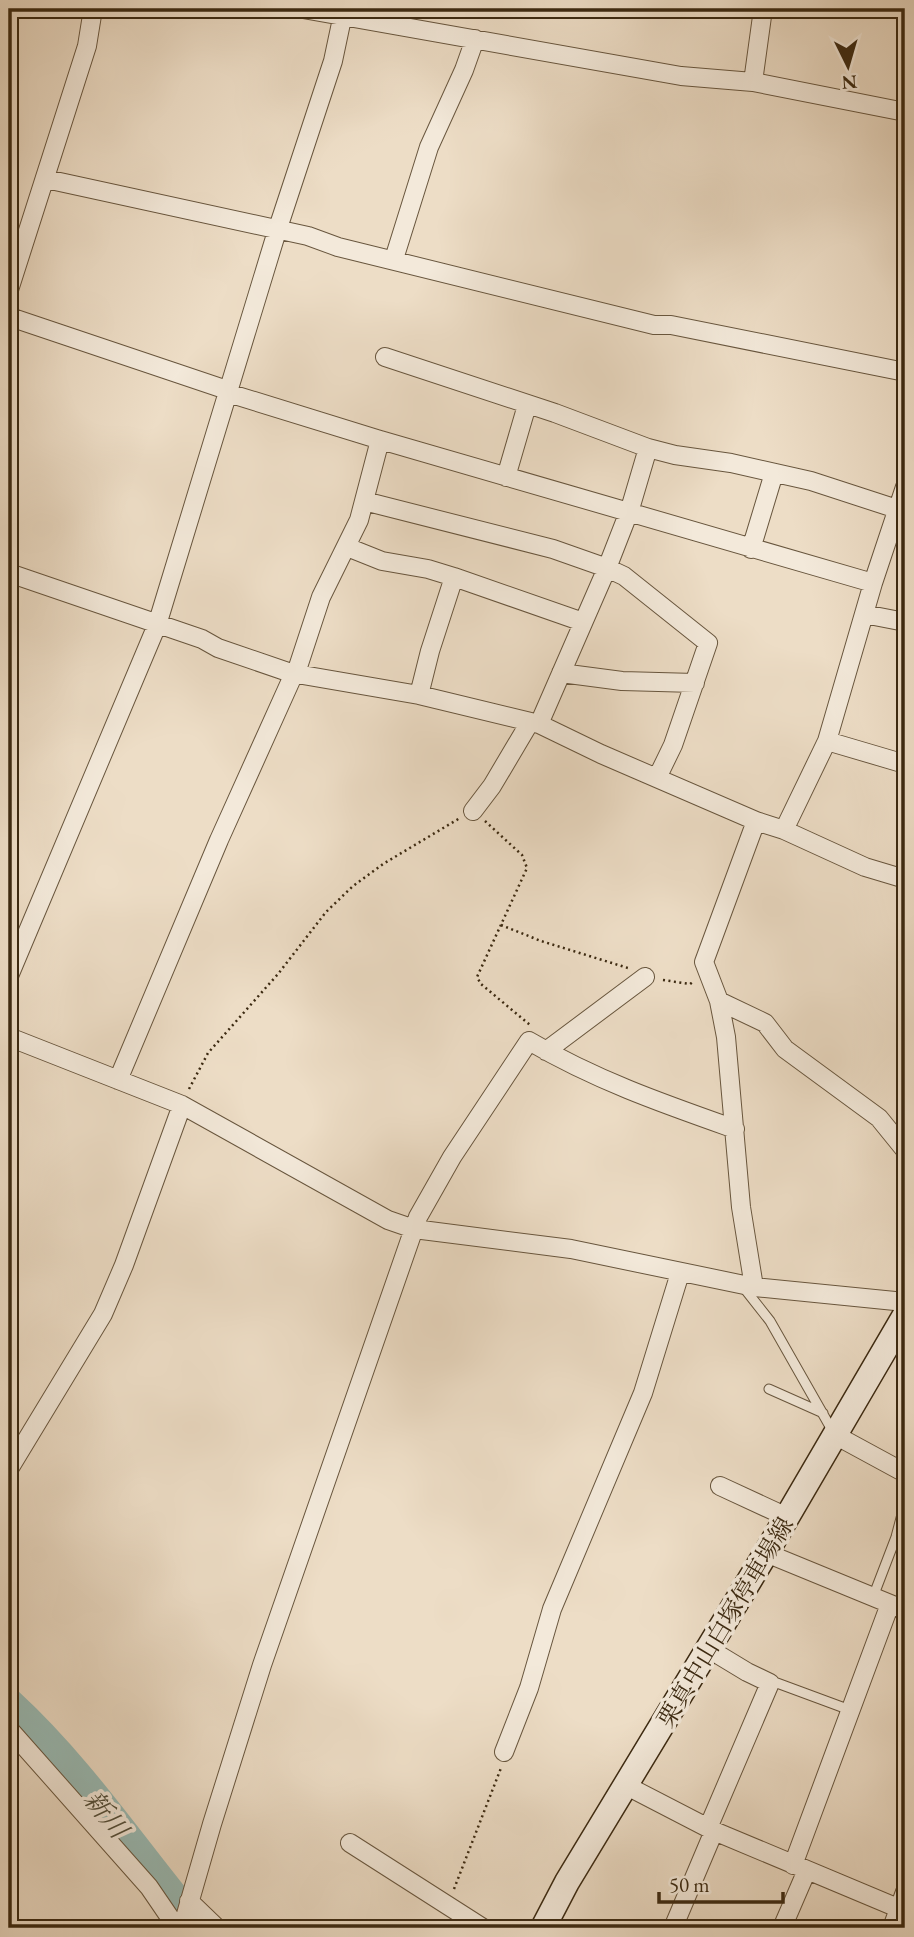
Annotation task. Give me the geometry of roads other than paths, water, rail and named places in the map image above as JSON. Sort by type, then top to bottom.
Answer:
[{"type":"main road","name":"栗真中山白塚停車場線","points":[[543,1928],[567,1882],[709,1649],[905,1315]]},
{"type":"street","points":[[9,290],[87,46],[93,9]]},
{"type":"street","points":[[303,9],[343,12],[681,76],[753,82],[905,112]]},
{"type":"street","points":[[753,82],[763,9]]},
{"type":"street","points":[[9,976],[157,625],[277,231],[333,61],[343,12]]},
{"type":"street","points":[[394,260],[429,147],[475,39]]},
{"type":"street","points":[[46,179],[308,236],[338,247],[654,325],[671,325],[905,372]]},
{"type":"street","points":[[9,314],[13,318],[221,388],[228,393],[380,440],[873,583]]},
{"type":"street","points":[[385,357],[555,413],[648,448],[811,481],[897,509]]},
{"type":"street","points":[[506,477],[527,405]]},
{"type":"street","points":[[118,1080],[219,840],[292,678],[321,597],[347,547],[364,501],[380,440]]},
{"type":"street","points":[[473,811],[534,723],[561,673],[607,568],[648,448]]},
{"type":"street","points":[[751,549],[774,472]]},
{"type":"street","points":[[783,830],[827,741],[873,583],[905,487]]},
{"type":"street","points":[[364,501],[553,549],[607,568],[624,576],[708,643],[673,745],[657,778]]},
{"type":"street","points":[[347,547],[382,561],[428,569],[454,577],[583,622]]},
{"type":"street","points":[[9,573],[294,673],[419,695],[534,723],[756,821],[865,866],[905,879]]},
{"type":"street","points":[[419,695],[454,577]]},
{"type":"street","points":[[864,614],[905,622]]},
{"type":"street","points":[[561,673],[622,681],[695,683]]},
{"type":"street","points":[[827,741],[905,764]]},
{"type":"street","points":[[747,1286],[735,1129],[719,1001],[704,962],[756,821]]},
{"type":"street","points":[[546,1051],[645,977]]},
{"type":"street","points":[[719,1001],[765,1023],[785,1049],[879,1118],[905,1150]]},
{"type":"street","points":[[9,1037],[182,1105],[388,1220],[414,1230],[571,1249],[747,1286],[905,1302]]},
{"type":"street","points":[[180,1928],[262,1665],[418,1217],[453,1157],[529,1041],[635,1094],[735,1129]]},
{"type":"street","points":[[9,1469],[103,1314],[124,1265],[182,1105]]},
{"type":"street","points":[[504,1752],[529,1688],[552,1609],[643,1393],[680,1273]]},
{"type":"street","points":[[835,1435],[905,1473]]},
{"type":"street","points":[[719,1486],[787,1517]]},
{"type":"street","points":[[766,1553],[890,1603],[850,1710],[782,1928]]},
{"type":"street","points":[[673,1928],[770,1683],[709,1649]]},
{"type":"street","points":[[9,1730],[149,1887],[180,1928]]},
{"type":"street","points":[[627,1786],[711,1830],[902,1910]]},
{"type":"street","points":[[350,1843],[483,1928]]},
{"type":"street","points":[[892,1928],[902,1910],[905,1892]]},
{"type":"street","points":[[189,1901],[217,1928]]},
{"type":"lane","points":[[747,1286],[835,1435]]},
{"type":"lane","points":[[769,1388],[823,1413]]},
{"type":"lane","points":[[890,1603],[896,1537],[905,1503]]},
{"type":"lane","points":[[770,1683],[777,1683],[850,1710]]},
{"type":"waterway","name":"新川","points":[[9,1703],[84,1783],[199,1928]]}]
